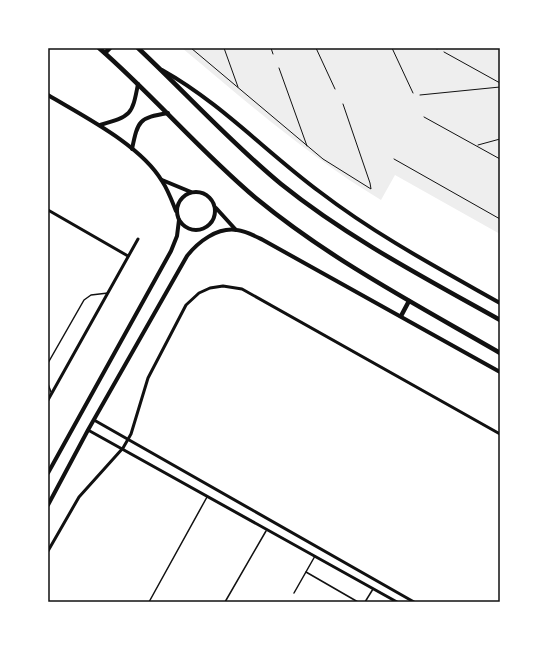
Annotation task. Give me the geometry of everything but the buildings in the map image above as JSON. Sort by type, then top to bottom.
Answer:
[{"type":"main road","points":[[99,48],[168,113],[224,169],[273,211],[326,250],[409,301],[500,352]]},
{"type":"main road","points":[[105,54],[110,48]]},
{"type":"main road","points":[[138,48],[251,158],[303,200],[372,247],[500,320]]},
{"type":"main road","points":[[401,316],[409,301]]},
{"type":"street","points":[[160,69],[190,87],[214,104],[297,175],[360,221],[402,248],[500,303]]},
{"type":"street","points":[[100,126],[124,118],[130,113],[134,106],[138,84]]},
{"type":"street","points":[[48,95],[100,126],[132,149],[162,180],[179,220],[177,236],[171,251],[48,473]]},
{"type":"street","points":[[132,149],[137,126],[141,121],[147,117],[168,113]]},
{"type":"street","points":[[162,180],[191,192],[200,192],[208,195],[215,206],[236,230],[273,245],[500,372]]},
{"type":"street","points":[[176,211],[180,199],[191,192]]},
{"type":"street","points":[[179,220],[188,228],[196,230],[204,228],[214,219],[215,206]]},
{"type":"street","points":[[48,210],[128,256]]},
{"type":"street","points":[[204,228],[208,237]]},
{"type":"street","points":[[48,505],[88,430],[187,256],[196,245],[208,237],[217,233],[236,230]]},
{"type":"street","points":[[48,400],[138,239]]},
{"type":"street","points":[[48,551],[79,497],[123,448],[128,439],[148,378],[186,305],[204,290],[223,286],[242,289],[500,434]]},
{"type":"street","points":[[94,420],[414,602]]},
{"type":"street","points":[[88,430],[123,448],[397,602]]},
{"type":"lane","points":[[48,363],[84,300],[91,295],[108,293]]},
{"type":"lane","points":[[48,384],[52,393]]},
{"type":"lane","points":[[149,602],[208,496]]},
{"type":"lane","points":[[224,602],[267,529]]},
{"type":"lane","points":[[294,593],[315,556]]},
{"type":"lane","points":[[306,572],[358,602]]},
{"type":"lane","points":[[365,602],[373,589]]},
{"type":"path","points":[[191,48],[336,169],[371,189],[343,104]]},
{"type":"path","points":[[224,48],[238,88]]},
{"type":"path","points":[[271,48],[274,54]]},
{"type":"path","points":[[316,48],[335,89]]},
{"type":"path","points":[[392,48],[413,92]]},
{"type":"path","points":[[444,52],[500,83]]},
{"type":"path","points":[[279,68],[297,113],[307,146]]},
{"type":"path","points":[[420,95],[500,87]]},
{"type":"path","points":[[424,117],[500,159]]},
{"type":"path","points":[[476,146],[500,139]]},
{"type":"path","points":[[394,159],[500,219]]},
{"type":"shaded area","points":[[182,48],[500,48],[500,234],[395,175],[381,200],[329,166],[279,128]]}]
